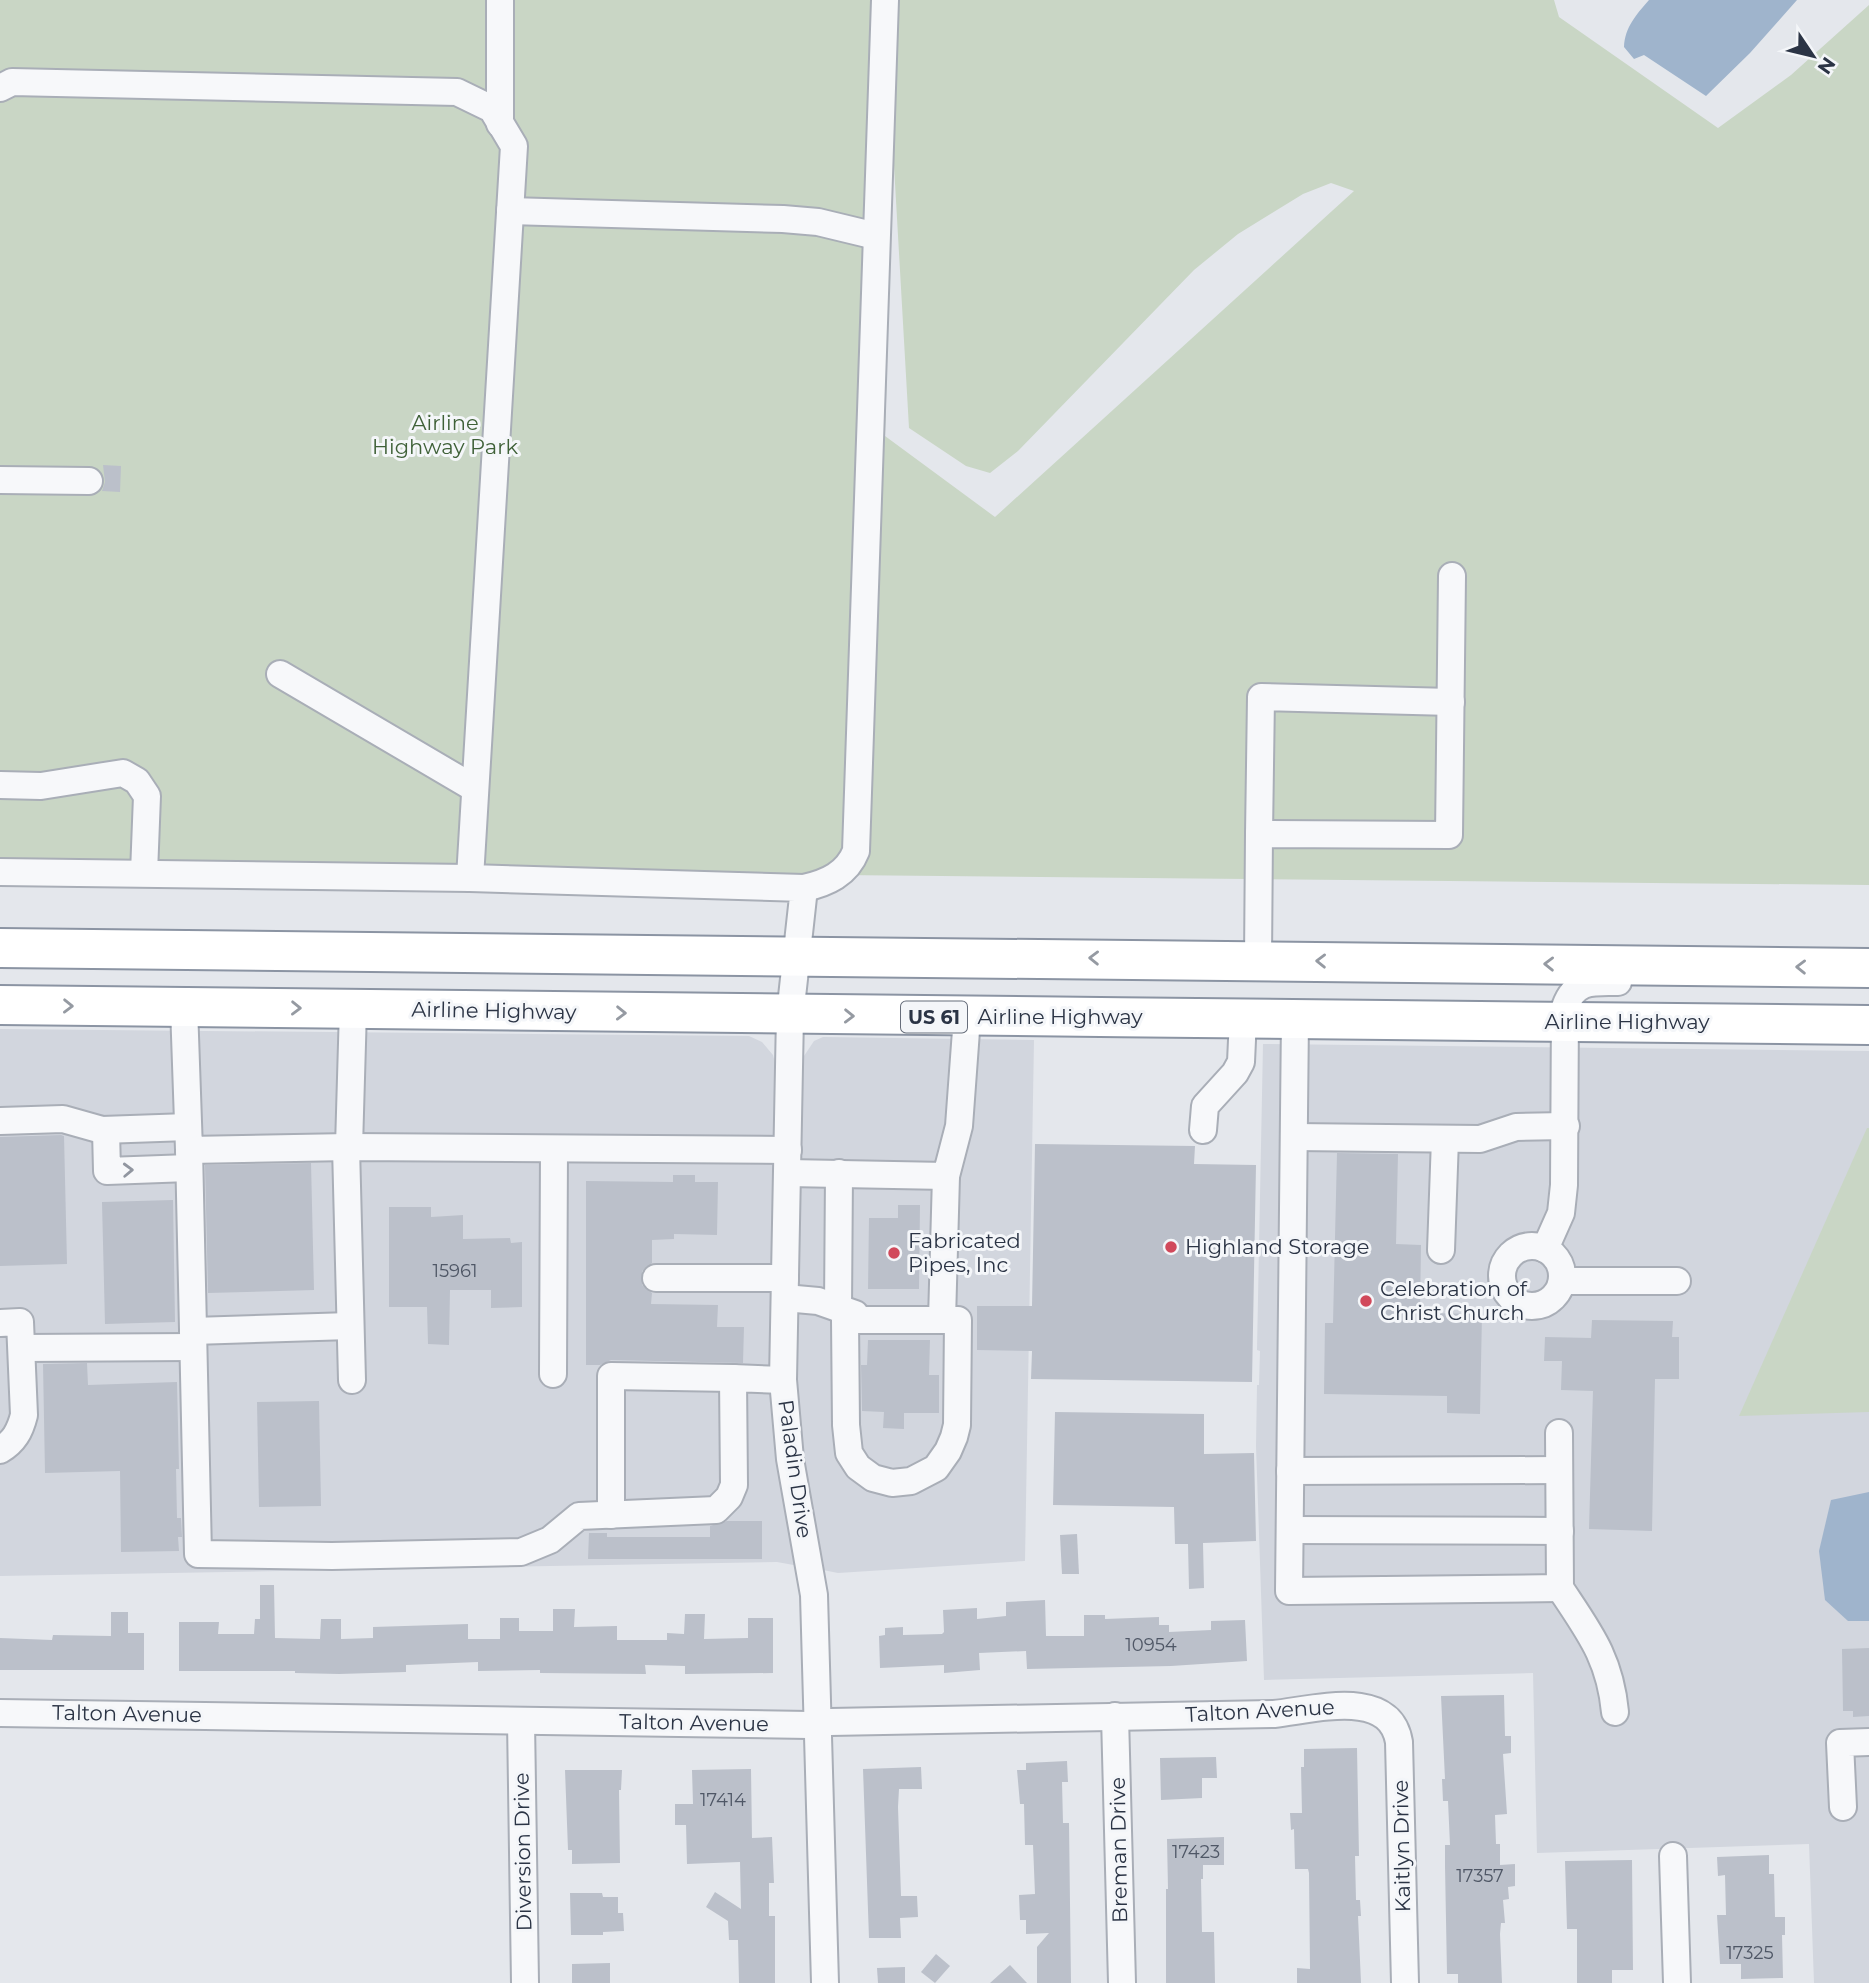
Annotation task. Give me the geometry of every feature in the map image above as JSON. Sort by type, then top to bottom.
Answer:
[{"type":"highway","points":[[0,948],[1869,968]]},
{"type":"highway","points":[[0,953],[74,949]]},
{"type":"highway","points":[[353,1009],[357,952]]},
{"type":"highway","points":[[1250,1018],[1258,960]]},
{"type":"highway","name":"Airline Highway","points":[[0,1005],[1869,1025]]},
{"type":"street","points":[[500,0],[500,124]]},
{"type":"street","points":[[0,872],[470,878],[804,888],[841,874],[856,851],[885,0]]},
{"type":"street","points":[[0,88],[12,82],[457,92],[492,109],[514,146],[470,878]]},
{"type":"street","points":[[510,211],[783,219],[818,222],[876,236]]},
{"type":"street","points":[[0,480],[89,481]]},
{"type":"street","points":[[1259,834],[1449,835],[1452,576]]},
{"type":"street","points":[[280,674],[474,788]]},
{"type":"street","points":[[1258,960],[1261,697],[1451,702]]},
{"type":"street","points":[[0,785],[41,786],[123,774],[137,781],[147,796],[144,873]]},
{"type":"street","name":"Paladin Drive","points":[[804,888],[790,1015],[783,1380],[790,1459],[814,1595],[825,1983]]},
{"type":"street","points":[[1545,1249],[1560,1213],[1566,1126],[1565,1007],[1569,996],[1576,988],[1588,982],[1652,981],[1674,965]]},
{"type":"street","points":[[184,1007],[198,1555],[332,1556],[521,1552],[550,1540],[579,1516],[716,1510],[723,1505],[734,1485],[733,1378]]},
{"type":"street","points":[[352,1380],[347,1147],[353,1009]]},
{"type":"street","points":[[942,1320],[946,1176],[959,1126],[967,1017]]},
{"type":"street","points":[[1203,1130],[1205,1106],[1235,1073],[1241,1062],[1250,1018]]},
{"type":"street","points":[[1295,1018],[1289,1591],[1560,1588]]},
{"type":"street","points":[[0,1121],[63,1119],[189,1148],[554,1149],[788,1162],[839,1173],[946,1176]]},
{"type":"street","points":[[1294,1137],[1480,1139],[1516,1127],[1566,1126]]},
{"type":"street","points":[[106,1130],[107,1171],[189,1148]]},
{"type":"street","points":[[1441,1250],[1444,1139]]},
{"type":"street","points":[[553,1374],[554,1149]]},
{"type":"street","points":[[838,1308],[839,1173]]},
{"type":"street","points":[[1531,1245],[1545,1249],[1557,1258],[1562,1266],[1562,1281],[1557,1295],[1539,1306],[1519,1304],[1504,1289],[1503,1269],[1513,1253],[1531,1245]]},
{"type":"street","points":[[656,1278],[785,1288],[871,1320]]},
{"type":"street","points":[[1562,1281],[1677,1282]]},
{"type":"street","points":[[845,1320],[942,1320],[958,1320],[957,1425],[948,1451],[936,1468],[911,1481],[892,1483],[873,1478],[858,1466],[849,1453],[846,1425],[845,1320]]},
{"type":"street","points":[[0,1323],[20,1322],[24,1415],[20,1429],[7,1446],[0,1450]]},
{"type":"street","points":[[22,1348],[193,1339],[351,1326]]},
{"type":"street","points":[[611,1515],[611,1376],[783,1380]]},
{"type":"street","points":[[1559,1433],[1560,1588],[1597,1645],[1613,1685],[1615,1712]]},
{"type":"street","points":[[1290,1471],[1559,1470]]},
{"type":"street","points":[[1290,1530],[1560,1531]]},
{"type":"street","name":"Talton Avenue","points":[[0,1713],[819,1724],[1274,1714],[1346,1706],[1364,1706],[1385,1715]]},
{"type":"street","name":"Kaitlyn Drive","points":[[1385,1715],[1392,1721],[1399,1742],[1405,1983]]},
{"type":"street","name":"Breman Drive","points":[[1115,1716],[1122,1983]]},
{"type":"street","name":"Diversion Drive","points":[[521,1721],[525,1983]]},
{"type":"street","points":[[1843,1807],[1840,1743],[1869,1742]]},
{"type":"street","points":[[1673,1856],[1677,1983]]},
{"type":"shaded area","points":[[0,1029],[749,1036],[762,1042],[773,1055],[778,1074],[799,1566],[777,1562],[0,1576]]},
{"type":"shaded area","points":[[823,1037],[1034,1040],[1025,1561],[838,1573],[823,1570],[796,1413],[795,1363],[802,1059],[814,1041]]},
{"type":"shaded area","points":[[1263,1044],[1869,1051],[1869,1983],[1814,1983],[1809,1844],[1537,1853],[1533,1673],[1264,1680],[1256,1446],[1260,1351],[1257,1350]]},
{"type":"green space","name":"Airline Highway Park","points":[[0,0],[1554,0],[1559,17],[1718,128],[1791,75],[1869,5],[1869,885],[0,867]],"holes":[[[893,148],[909,428],[966,466],[990,473],[1018,451],[1194,270],[1238,234],[1303,194],[1331,183],[1354,191],[995,517],[885,436]]]},
{"type":"green space","points":[[1867,1128],[1869,1412],[1739,1416]]},
{"type":"water","points":[[1649,0],[1797,0],[1750,53],[1706,96],[1644,55],[1634,59],[1624,47],[1629,27]]},
{"type":"water","points":[[1869,1492],[1869,1621],[1848,1621],[1825,1600],[1819,1551],[1831,1500]]},
{"type":"building","points":[[103,465],[121,466],[120,492],[102,491],[105,482]]},
{"type":"building","points":[[64,1136],[67,1264],[0,1266],[0,1137]]},
{"type":"building","points":[[1035,1144],[1195,1146],[1194,1164],[1256,1165],[1252,1382],[1031,1379],[1032,1351],[977,1350],[977,1306],[1032,1306]]},
{"type":"building","points":[[1337,1153],[1398,1154],[1396,1244],[1421,1245],[1420,1313],[1482,1314],[1480,1414],[1447,1413],[1447,1396],[1324,1394],[1325,1323],[1333,1323]]},
{"type":"building","points":[[311,1163],[314,1290],[208,1293],[205,1165]]},
{"type":"building","points":[[673,1175],[695,1175],[695,1182],[718,1182],[717,1235],[674,1234],[674,1239],[652,1240],[652,1263],[642,1271],[642,1285],[652,1293],[651,1304],[718,1305],[717,1327],[744,1327],[743,1363],[611,1360],[600,1365],[586,1365],[586,1181],[673,1182]]},
{"type":"building","points":[[173,1200],[175,1322],[105,1324],[102,1202]]},
{"type":"building","name":"Fabricated Pipes, Inc","points":[[898,1205],[920,1205],[919,1289],[868,1289],[869,1218],[898,1218]]},
{"type":"building","points":[[389,1207],[431,1207],[431,1217],[463,1215],[463,1239],[510,1238],[511,1243],[522,1242],[522,1307],[491,1308],[491,1290],[450,1290],[449,1345],[428,1344],[427,1307],[389,1307]]},
{"type":"building","points":[[1592,1320],[1673,1321],[1672,1337],[1679,1337],[1679,1379],[1655,1379],[1652,1531],[1589,1529],[1593,1391],[1561,1390],[1562,1361],[1544,1361],[1545,1337],[1591,1338]]},
{"type":"building","points":[[868,1340],[930,1340],[929,1375],[939,1375],[939,1413],[904,1413],[904,1429],[883,1428],[884,1412],[862,1411],[861,1365],[867,1365]]},
{"type":"building","points":[[87,1363],[88,1385],[177,1382],[177,1518],[181,1518],[182,1537],[178,1537],[179,1551],[121,1552],[120,1471],[45,1473],[43,1364]]},
{"type":"building","points":[[319,1401],[321,1506],[259,1507],[257,1402]]},
{"type":"building","points":[[1055,1412],[1204,1414],[1204,1454],[1254,1453],[1256,1541],[1203,1543],[1204,1588],[1189,1589],[1188,1544],[1175,1544],[1174,1507],[1053,1505]]},
{"type":"building","points":[[727,1521],[762,1521],[762,1559],[588,1559],[589,1533],[607,1533],[607,1537],[710,1537],[710,1526]]},
{"type":"building","points":[[1077,1534],[1079,1574],[1062,1574],[1060,1535]]},
{"type":"building","points":[[260,1585],[274,1585],[275,1638],[320,1639],[321,1619],[341,1619],[341,1639],[373,1638],[373,1627],[468,1624],[468,1639],[500,1639],[500,1618],[519,1618],[519,1631],[553,1631],[553,1609],[575,1609],[574,1627],[617,1626],[617,1640],[667,1640],[667,1633],[684,1634],[685,1614],[705,1614],[704,1639],[748,1638],[748,1618],[773,1618],[773,1673],[685,1674],[685,1666],[645,1665],[646,1674],[540,1673],[540,1670],[478,1671],[478,1662],[406,1665],[406,1672],[339,1674],[295,1671],[179,1671],[179,1622],[219,1622],[218,1634],[254,1634],[255,1619],[260,1619]]},
{"type":"building","points":[[1045,1600],[1046,1636],[1084,1636],[1084,1615],[1105,1615],[1105,1619],[1159,1617],[1159,1625],[1169,1625],[1169,1632],[1211,1630],[1211,1621],[1245,1620],[1247,1661],[1171,1666],[1027,1669],[1026,1651],[979,1653],[980,1670],[944,1673],[944,1665],[880,1668],[879,1636],[885,1635],[885,1628],[903,1627],[903,1635],[942,1634],[943,1610],[977,1608],[977,1619],[1006,1616],[1006,1602]]},
{"type":"building","points":[[111,1612],[128,1612],[128,1633],[144,1633],[144,1670],[0,1670],[0,1638],[52,1640],[53,1635],[111,1636]]},
{"type":"building","points":[[1869,1648],[1869,1716],[1853,1717],[1853,1711],[1843,1711],[1842,1649]]},
{"type":"building","points":[[1504,1695],[1505,1736],[1511,1736],[1511,1753],[1503,1754],[1507,1814],[1495,1815],[1496,1844],[1500,1844],[1500,1865],[1515,1864],[1515,1886],[1508,1887],[1509,1899],[1503,1900],[1505,1923],[1501,1923],[1500,1934],[1502,1983],[1458,1983],[1458,1974],[1447,1974],[1445,1845],[1450,1845],[1448,1801],[1443,1801],[1442,1779],[1445,1779],[1441,1696]]},
{"type":"building","points":[[1357,1748],[1359,1856],[1355,1856],[1356,1900],[1360,1900],[1361,1916],[1358,1916],[1361,1983],[1297,1983],[1297,1968],[1310,1969],[1309,1873],[1308,1869],[1295,1869],[1294,1829],[1291,1830],[1290,1813],[1302,1813],[1301,1767],[1304,1767],[1304,1749]]},
{"type":"building","points":[[1216,1757],[1217,1778],[1202,1778],[1202,1798],[1161,1800],[1160,1758]]},
{"type":"building","points":[[1067,1761],[1068,1782],[1062,1782],[1063,1823],[1069,1823],[1071,1983],[1037,1983],[1037,1947],[1049,1933],[1026,1934],[1026,1920],[1020,1920],[1019,1895],[1035,1894],[1033,1845],[1025,1845],[1024,1804],[1020,1804],[1017,1770],[1026,1770],[1026,1763]]},
{"type":"building","points":[[921,1767],[922,1789],[899,1789],[898,1807],[901,1896],[917,1896],[918,1917],[900,1918],[901,1938],[869,1938],[863,1769]]},
{"type":"building","points":[[751,1769],[752,1838],[772,1837],[774,1883],[769,1883],[769,1916],[775,1916],[775,1983],[739,1983],[738,1940],[729,1940],[728,1921],[706,1907],[715,1892],[741,1909],[740,1862],[687,1864],[686,1825],[675,1825],[675,1804],[693,1804],[692,1770]]},
{"type":"building","points":[[565,1770],[622,1770],[619,1790],[620,1863],[572,1864],[572,1850],[568,1850]]},
{"type":"building","points":[[1224,1837],[1224,1865],[1203,1865],[1201,1879],[1202,1932],[1214,1932],[1215,1983],[1166,1983],[1167,1839]]},
{"type":"building","points":[[1769,1855],[1769,1874],[1774,1874],[1775,1917],[1785,1917],[1785,1935],[1782,1935],[1783,1978],[1741,1979],[1741,1964],[1720,1964],[1717,1915],[1726,1915],[1725,1875],[1718,1876],[1717,1857]]},
{"type":"building","points":[[1632,1860],[1633,1970],[1612,1970],[1612,1983],[1577,1983],[1577,1929],[1567,1929],[1565,1861]]},
{"type":"building","points":[[570,1893],[602,1893],[603,1897],[618,1897],[618,1913],[623,1913],[624,1931],[603,1932],[603,1935],[571,1935]]},
{"type":"building","points":[[936,1954],[950,1966],[935,1983],[921,1972]]},
{"type":"building","points":[[610,1963],[610,1983],[572,1983],[572,1964]]},
{"type":"building","points":[[1010,1965],[1027,1983],[990,1983]]},
{"type":"building","points":[[905,1967],[905,1983],[878,1983],[877,1968]]},
{"type":"place","name":"Highland Storage","points":[[1171,1247]]},
{"type":"place","name":"Fabricated Pipes, Inc","points":[[894,1253]]},
{"type":"place","name":"Celebration of Christ Church","points":[[1366,1301]]}]
